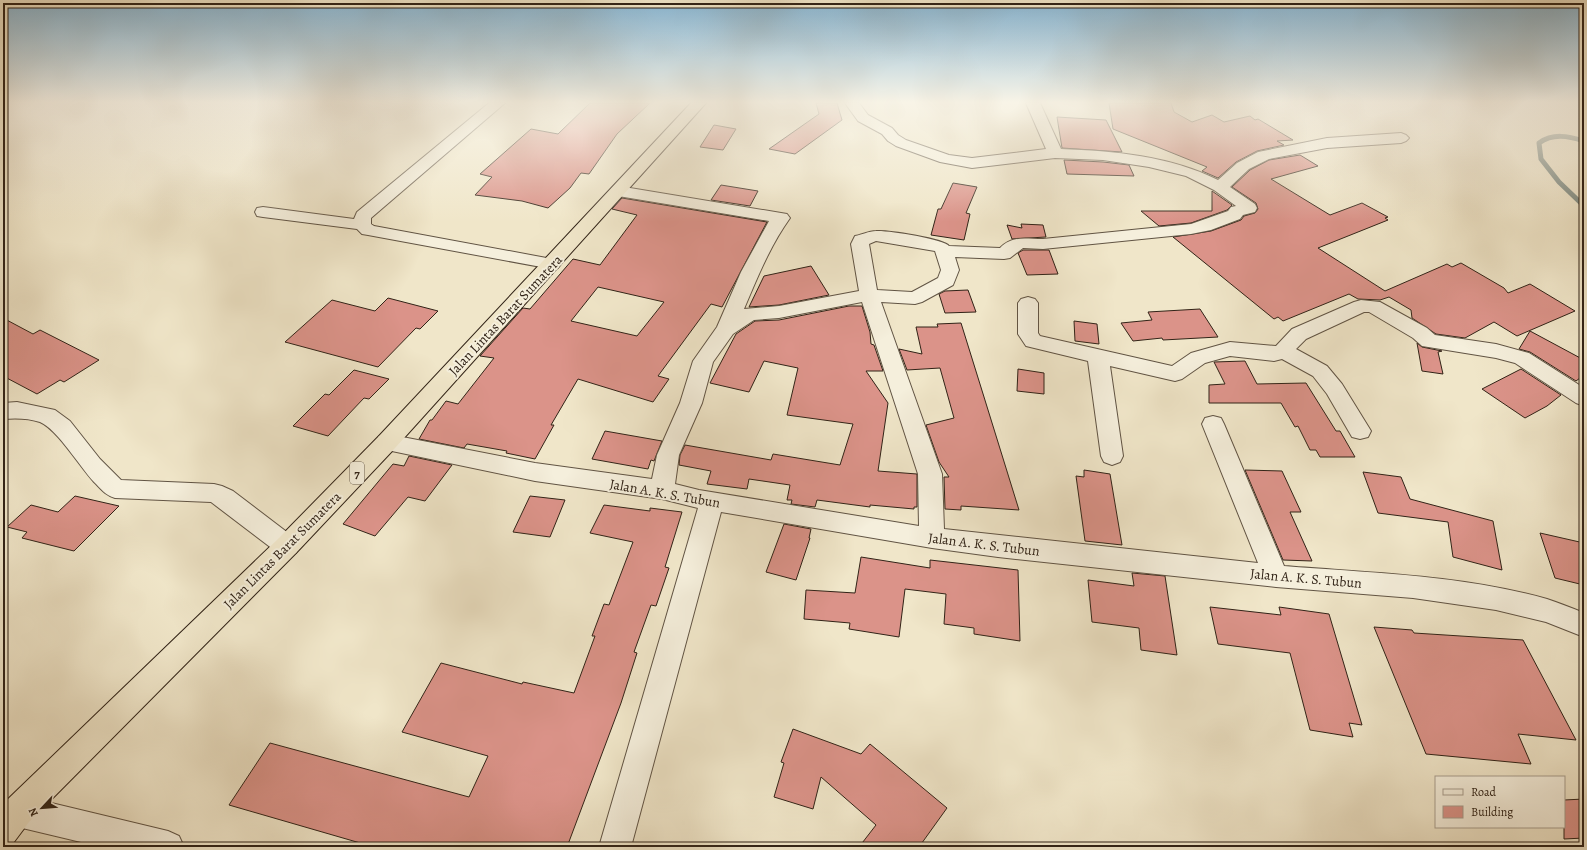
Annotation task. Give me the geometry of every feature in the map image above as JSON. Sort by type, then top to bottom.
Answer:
[{"type":"highway","name":"Jalan Lintas Barat Sumatera","points":[[10,821],[287,546],[387,442],[662,143]]},
{"type":"street","points":[[362,225],[363,216],[451,143]]},
{"type":"street","points":[[900,143],[946,159],[972,163],[1055,153],[1103,155],[1150,162],[1192,173],[1220,187],[1249,208],[1237,211],[1234,214],[1205,226],[1191,229],[1035,245],[1027,241],[1013,244],[1004,254],[944,250],[934,244],[876,236],[861,240],[860,244],[869,295],[930,474],[932,538]]},
{"type":"street","points":[[1050,143],[1055,153]]},
{"type":"street","points":[[1220,187],[1242,166],[1264,155],[1332,143]]},
{"type":"street","points":[[618,191],[781,218],[775,225],[750,272],[726,329],[702,361],[691,403],[668,455],[662,490]]},
{"type":"street","points":[[263,212],[362,225],[368,230],[552,264]]},
{"type":"street","points":[[726,329],[749,314],[779,312],[869,295],[915,298],[943,284],[948,278],[950,270],[944,250]]},
{"type":"street","points":[[1028,303],[1028,334],[1033,341],[1098,357],[1136,364],[1160,372],[1176,374],[1198,358],[1230,350],[1274,354],[1283,351],[1300,334],[1361,306],[1373,306],[1420,333],[1429,341],[1496,351],[1522,358],[1584,398]]},
{"type":"street","points":[[1283,351],[1320,371],[1335,389],[1360,431]]},
{"type":"street","points":[[1098,357],[1112,456]]},
{"type":"street","points":[[3,411],[24,411],[47,416],[62,427],[92,465],[116,489],[214,493],[225,498],[287,546]]},
{"type":"street","points":[[1213,424],[1276,576]]},
{"type":"street","name":"Jalan A. K. S. Tubun","points":[[387,442],[536,472],[662,490],[712,501],[932,538],[998,547],[1276,576],[1413,587],[1496,599],[1547,611],[1584,625]]},
{"type":"street","points":[[615,847],[712,501]]},
{"type":"street","points":[[10,821],[168,847]]},
{"type":"building","points":[[516,143],[611,143],[589,174],[581,173],[570,188],[548,208],[522,201],[475,195],[492,177],[480,174]]},
{"type":"building","points":[[703,143],[728,143],[723,150],[700,147]]},
{"type":"building","points":[[778,143],[811,143],[795,154],[769,149]]},
{"type":"building","points":[[1061,143],[1117,143],[1122,152],[1062,148]]},
{"type":"building","points":[[1147,143],[1280,143],[1284,145],[1257,151],[1236,162],[1218,178],[1202,171],[1207,167]]},
{"type":"building","points":[[1300,155],[1318,166],[1271,179],[1330,215],[1362,203],[1388,217],[1385,218],[1388,220],[1318,248],[1385,291],[1447,264],[1452,267],[1461,263],[1504,288],[1508,293],[1530,284],[1575,311],[1517,336],[1494,322],[1465,338],[1436,334],[1412,318],[1411,310],[1389,297],[1380,300],[1358,299],[1349,294],[1283,321],[1278,317],[1274,319],[1173,237],[1211,231],[1241,220],[1244,216],[1255,213],[1258,209],[1256,203],[1232,187],[1250,170],[1269,160]]},
{"type":"building","points":[[1064,160],[1129,165],[1134,176],[1067,174]]},
{"type":"building","points":[[953,183],[977,187],[966,213],[970,214],[964,240],[931,235],[938,209],[941,209]]},
{"type":"building","points":[[721,185],[758,191],[750,206],[711,200]]},
{"type":"building","points":[[1212,191],[1232,205],[1227,210],[1191,223],[1159,226],[1141,211],[1212,211]]},
{"type":"building","points":[[622,198],[767,222],[722,307],[711,304],[658,376],[669,379],[653,402],[578,379],[551,425],[554,425],[535,459],[506,453],[507,451],[467,444],[464,448],[419,439],[430,420],[432,420],[446,401],[458,404],[494,358],[480,356],[523,308],[530,309],[573,259],[600,265],[637,215],[612,209]],"holes":[[[598,287],[664,302],[637,336],[571,321]]]},
{"type":"building","points":[[1021,224],[1043,225],[1046,237],[1012,239],[1007,225],[1022,228]]},
{"type":"building","points":[[1023,250],[1049,250],[1058,274],[1027,275],[1018,253]]},
{"type":"building","points":[[811,266],[829,295],[779,305],[749,307],[764,276]]},
{"type":"building","points":[[968,290],[976,312],[945,313],[939,294],[945,291]]},
{"type":"building","points":[[388,298],[438,311],[420,329],[416,328],[378,367],[285,342],[332,300],[375,311]]},
{"type":"building","points":[[849,306],[862,306],[870,332],[871,344],[874,345],[883,371],[866,371],[888,403],[878,471],[917,474],[917,507],[914,507],[914,509],[870,505],[870,507],[817,500],[815,507],[791,504],[792,500],[787,500],[790,485],[749,479],[747,489],[707,484],[711,471],[679,465],[680,455],[685,445],[771,460],[773,454],[840,465],[853,424],[787,415],[798,368],[764,361],[749,392],[710,383],[736,334],[755,321],[779,320]]},
{"type":"building","points":[[1200,309],[1218,337],[1163,340],[1162,338],[1133,341],[1121,323],[1152,320],[1148,312]]},
{"type":"building","points":[[3,318],[33,334],[40,330],[99,360],[64,382],[60,380],[37,394],[3,376]]},
{"type":"building","points":[[1074,321],[1097,324],[1099,344],[1075,341]]},
{"type":"building","points":[[961,323],[1019,510],[961,506],[961,510],[945,509],[944,477],[949,477],[939,462],[926,425],[954,418],[940,368],[907,370],[899,349],[922,354],[916,327],[938,327],[937,324]]},
{"type":"building","points":[[1530,331],[1584,360],[1584,375],[1576,381],[1530,352],[1519,349]]},
{"type":"building","points":[[1417,343],[1422,347],[1442,351],[1438,352],[1443,374],[1422,371]]},
{"type":"building","points":[[1245,361],[1257,384],[1306,383],[1336,431],[1340,431],[1355,457],[1320,457],[1316,450],[1310,450],[1298,426],[1295,427],[1281,403],[1209,403],[1209,385],[1225,384],[1214,362]]},
{"type":"building","points":[[1018,369],[1044,373],[1044,394],[1017,391]]},
{"type":"building","points":[[1521,369],[1561,395],[1547,406],[1525,418],[1482,389]]},
{"type":"building","points":[[354,370],[389,379],[369,399],[364,398],[328,436],[293,426],[325,394],[329,395]]},
{"type":"building","points":[[605,431],[662,441],[654,461],[651,460],[648,469],[592,459]]},
{"type":"building","points":[[409,456],[452,465],[425,501],[408,497],[375,536],[343,524],[393,464],[404,466]]},
{"type":"building","points":[[1084,470],[1110,474],[1122,545],[1085,541],[1076,476],[1084,477]]},
{"type":"building","points":[[1245,470],[1282,471],[1301,512],[1290,512],[1312,561],[1283,560]]},
{"type":"building","points":[[1363,472],[1401,477],[1410,499],[1493,521],[1502,570],[1453,557],[1448,522],[1378,513]]},
{"type":"building","points":[[75,496],[119,506],[74,551],[22,538],[27,532],[7,527],[31,505],[58,512]]},
{"type":"building","points":[[530,496],[565,500],[550,537],[513,532]]},
{"type":"building","points":[[604,505],[650,511],[650,508],[682,512],[665,567],[669,568],[656,606],[651,605],[634,652],[637,653],[621,703],[567,847],[374,847],[229,805],[270,743],[469,797],[488,756],[402,732],[441,663],[522,684],[523,682],[574,693],[595,636],[592,636],[604,604],[609,605],[633,542],[590,533]]},
{"type":"building","points":[[784,524],[811,529],[810,538],[796,580],[766,572]]},
{"type":"building","points":[[1540,533],[1584,543],[1584,585],[1555,578]]},
{"type":"building","points":[[861,557],[930,568],[930,560],[1018,570],[1020,641],[974,634],[974,628],[944,624],[946,594],[905,589],[899,637],[849,629],[850,623],[804,619],[806,590],[855,593]]},
{"type":"building","points":[[1132,573],[1165,576],[1177,655],[1141,650],[1139,628],[1092,622],[1088,580],[1134,586]]},
{"type":"building","points":[[1210,607],[1281,615],[1279,607],[1329,614],[1362,725],[1349,723],[1353,737],[1310,730],[1290,653],[1218,644]]},
{"type":"building","points":[[1374,627],[1412,630],[1414,633],[1523,640],[1576,740],[1518,734],[1531,764],[1426,754]]},
{"type":"building","points":[[793,729],[861,754],[870,744],[947,808],[919,847],[859,847],[876,825],[821,777],[813,809],[774,797],[784,763],[781,762]]},
{"type":"building","points":[[1584,799],[1584,838],[1564,839],[1565,800]]},
{"type":"waterway","points":[[1540,143],[1541,159],[1559,182],[1584,206]]}]
